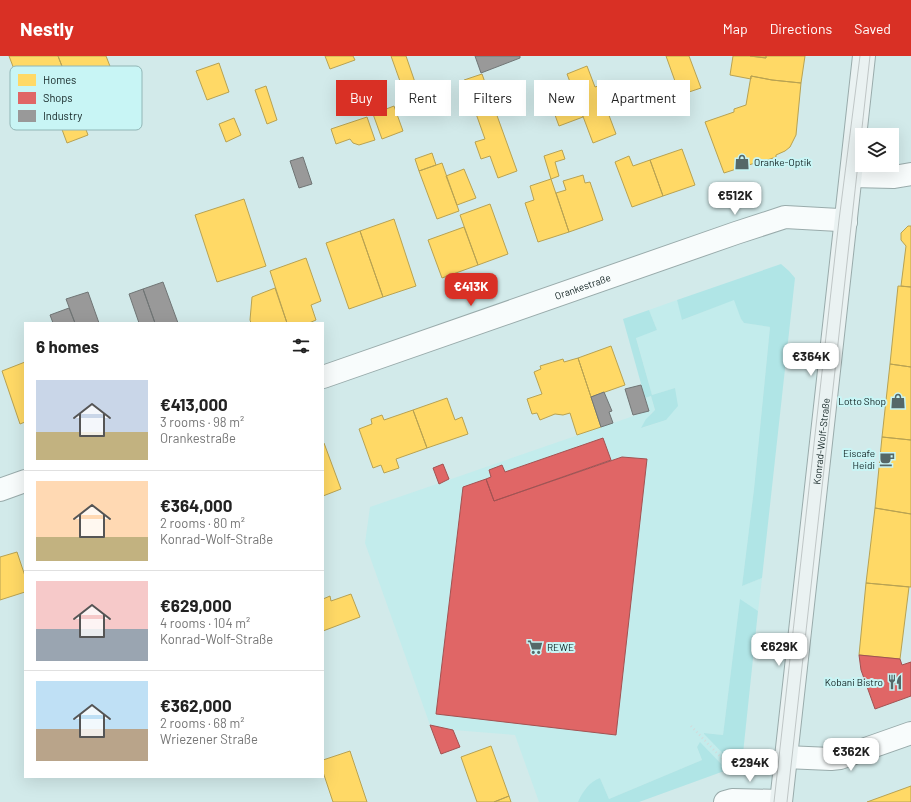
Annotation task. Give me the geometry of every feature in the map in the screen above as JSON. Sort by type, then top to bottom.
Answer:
[{"type":"main road","name":"Konrad-Wolf-Straße","points":[[781,802],[864,56]]},
{"type":"street","points":[[851,176],[894,177],[911,174]]},
{"type":"street","name":"Orankestraße","points":[[324,377],[785,217],[839,220],[846,222]]},
{"type":"street","points":[[0,490],[24,481]]},
{"type":"street","points":[[785,757],[840,758],[911,733]]},
{"type":"street","points":[[725,802],[732,800],[781,802]]},
{"type":"path","points":[[691,726],[736,774]]},
{"type":"shaded area","points":[[781,264],[795,278],[762,578],[742,586],[754,489],[770,327],[744,323],[734,300],[682,320],[677,300]]},
{"type":"shaded area","points":[[735,299],[741,319],[744,323],[770,327],[754,489],[742,586],[762,578],[758,611],[740,600],[723,735],[704,734],[735,766],[727,770],[700,743],[697,747],[702,760],[609,799],[600,778],[586,788],[578,802],[539,802],[515,735],[453,730],[430,725],[365,543],[370,507],[648,411],[645,398],[651,396],[655,411],[651,413],[642,428],[666,420],[675,388],[652,395],[636,337],[657,330],[649,310],[677,300],[683,320]]},
{"type":"shaded area","points":[[649,310],[657,330],[636,338],[652,395],[675,388],[678,406],[666,420],[641,428],[646,419],[655,410],[651,396],[645,398],[623,319]]},
{"type":"shaded area","points":[[740,599],[758,611],[742,763],[735,766],[704,733],[723,735]]},
{"type":"shaded area","points":[[700,742],[727,770],[639,802],[578,802],[587,787],[600,778],[609,799],[702,760],[697,747]]},
{"type":"building: Homes","points":[[9,56],[58,56],[62,66],[13,66]]},
{"type":"building: Homes","points":[[58,56],[106,56],[110,66],[62,66]]},
{"type":"building: Homes","points":[[325,56],[353,56],[355,60],[330,69]]},
{"type":"building: Homes","points":[[391,56],[406,56],[414,80],[400,80]]},
{"type":"building: Homes","points":[[666,56],[689,56],[701,88],[690,92],[690,80],[675,80]]},
{"type":"building: Homes","points":[[733,56],[766,58],[766,56],[805,56],[801,83],[751,76],[751,79],[730,75]]},
{"type":"building: Homes","points":[[750,56],[766,56],[766,58]]},
{"type":"building: Homes","points":[[219,63],[229,92],[207,100],[196,71]]},
{"type":"building: Homes","points":[[587,66],[595,87],[597,86],[597,116],[609,116],[616,134],[593,143],[583,116],[589,116],[589,80],[569,80],[567,74]]},
{"type":"building: Homes","points":[[482,74],[484,80],[464,80]]},
{"type":"building: Homes","points":[[751,76],[801,83],[796,135],[790,147],[776,155],[776,157],[724,173],[705,122],[734,112],[734,109],[746,105]]},
{"type":"building: Homes","points":[[266,86],[277,120],[267,124],[255,90]]},
{"type":"building: Homes","points":[[394,106],[395,116],[398,116],[403,131],[382,139],[374,116],[387,116],[387,109]]},
{"type":"building: Homes","points":[[477,116],[497,116],[517,171],[498,178],[490,156],[481,159],[475,142],[485,139]]},
{"type":"building: Homes","points":[[555,116],[583,116],[583,117],[559,126]]},
{"type":"building: Homes","points":[[367,117],[375,140],[359,145],[353,143],[350,139],[336,144],[331,129]]},
{"type":"building: Homes","points":[[234,118],[241,135],[226,142],[219,124]]},
{"type":"building: Homes","points":[[62,130],[86,130],[88,135],[67,143]]},
{"type":"building: Homes","points":[[682,149],[695,185],[663,196],[650,160]]},
{"type":"building: Homes","points":[[562,150],[565,159],[555,162],[559,176],[551,179],[544,156]]},
{"type":"building: Homes","points":[[432,153],[436,165],[419,171],[415,159]]},
{"type":"building: Homes","points":[[629,156],[633,166],[650,160],[663,196],[632,207],[615,162]]},
{"type":"building: Homes","points":[[442,163],[459,211],[437,219],[419,171]]},
{"type":"building: Homes","points":[[464,169],[476,198],[457,205],[446,176]]},
{"type":"building: Homes","points":[[583,175],[585,183],[590,182],[603,220],[569,232],[556,193],[566,190],[563,181]]},
{"type":"building: Homes","points":[[551,179],[569,232],[538,242],[525,203],[534,200],[530,186]]},
{"type":"building: Homes","points":[[244,199],[266,266],[217,282],[195,215]]},
{"type":"building: Homes","points":[[490,204],[508,254],[478,265],[460,215]]},
{"type":"building: Homes","points":[[394,219],[416,286],[383,297],[360,231]]},
{"type":"building: Homes","points":[[908,226],[911,226],[911,287],[901,286],[906,246],[901,240],[901,233]]},
{"type":"building: Homes","points":[[464,227],[478,265],[442,278],[428,240]]},
{"type":"building: Homes","points":[[360,231],[383,297],[349,309],[326,243]]},
{"type":"building: Homes","points":[[306,258],[321,301],[311,305],[316,320],[311,322],[287,322],[270,271]]},
{"type":"building: Homes","points":[[898,286],[911,287],[911,367],[890,364]]},
{"type":"building: Homes","points":[[275,288],[287,322],[251,322],[252,297]]},
{"type":"building: Homes","points":[[611,346],[625,385],[591,397],[578,358]]},
{"type":"building: Homes","points":[[578,358],[601,427],[577,435],[570,413],[563,415],[555,414],[540,420],[537,413],[532,414],[527,399],[542,394],[534,372],[541,369],[540,366],[563,359],[564,362]]},
{"type":"building: Homes","points":[[24,362],[24,422],[20,424],[2,371]]},
{"type":"building: Homes","points":[[890,364],[911,367],[911,440],[882,437]]},
{"type":"building: Homes","points":[[447,398],[455,420],[462,417],[468,434],[427,448],[413,410]]},
{"type":"building: Homes","points":[[413,410],[427,448],[396,459],[399,468],[384,473],[381,465],[373,468],[359,429],[372,424],[371,419],[382,415],[384,420]]},
{"type":"building: Homes","points":[[882,437],[911,440],[911,514],[875,508]]},
{"type":"building: Homes","points":[[324,443],[341,489],[324,496]]},
{"type":"building: Homes","points":[[875,508],[911,514],[911,587],[866,583]]},
{"type":"building: Homes","points":[[17,552],[24,573],[24,592],[0,600],[0,557]]},
{"type":"building: Homes","points":[[866,583],[909,587],[900,659],[859,655]]},
{"type":"building: Homes","points":[[351,594],[360,617],[324,631],[324,599],[330,596],[331,601]]},
{"type":"building: Homes","points":[[491,746],[509,796],[494,802],[477,802],[461,757]]},
{"type":"building: Homes","points":[[350,751],[367,802],[333,802],[324,775],[324,760]]},
{"type":"building: Homes","points":[[911,786],[911,802],[867,802]]},
{"type":"building: Homes","points":[[509,796],[511,802],[494,802]]},
{"type":"building: Shops","points":[[603,438],[611,460],[494,501],[486,479],[491,477],[489,470],[502,465],[505,472]]},
{"type":"building: Shops","name":"REWE","points":[[622,457],[647,459],[616,735],[436,714],[463,487],[486,479],[494,501]]},
{"type":"building: Shops","points":[[443,464],[449,479],[439,484],[433,468]]},
{"type":"building: Shops","points":[[859,655],[900,659],[902,665],[911,662],[911,696],[875,709],[861,670]]},
{"type":"building: Shops","points":[[430,725],[453,730],[460,747],[441,754]]},
{"type":"building: Industry","points":[[475,56],[520,56],[520,58],[481,73]]},
{"type":"building: Industry","points":[[303,157],[312,184],[299,188],[290,161]]},
{"type":"building: Industry","points":[[163,282],[178,322],[155,322],[143,289]]},
{"type":"building: Industry","points":[[143,289],[155,322],[139,322],[129,294]]},
{"type":"building: Industry","points":[[88,292],[99,322],[75,322],[66,299]]},
{"type":"building: Industry","points":[[69,308],[75,322],[53,322],[50,315]]},
{"type":"building: Industry","points":[[641,385],[649,411],[633,415],[625,389]]},
{"type":"building: Industry","points":[[604,392],[612,411],[609,412],[613,423],[601,427],[591,397]]},
{"type":"tram line","points":[[774,802],[839,220],[860,56]]},
{"type":"tram line","points":[[787,802],[870,56]]},
{"type":"place","name":"Oranke-Optik","points":[[742,162]]},
{"type":"place","name":"Lotto Shop","points":[[898,401]]},
{"type":"place","name":"Eiscafe Heidi","points":[[887,459]]},
{"type":"place","name":"REWE","points":[[535,647]]},
{"type":"place","name":"Kobani Bistro","points":[[895,682]]}]
